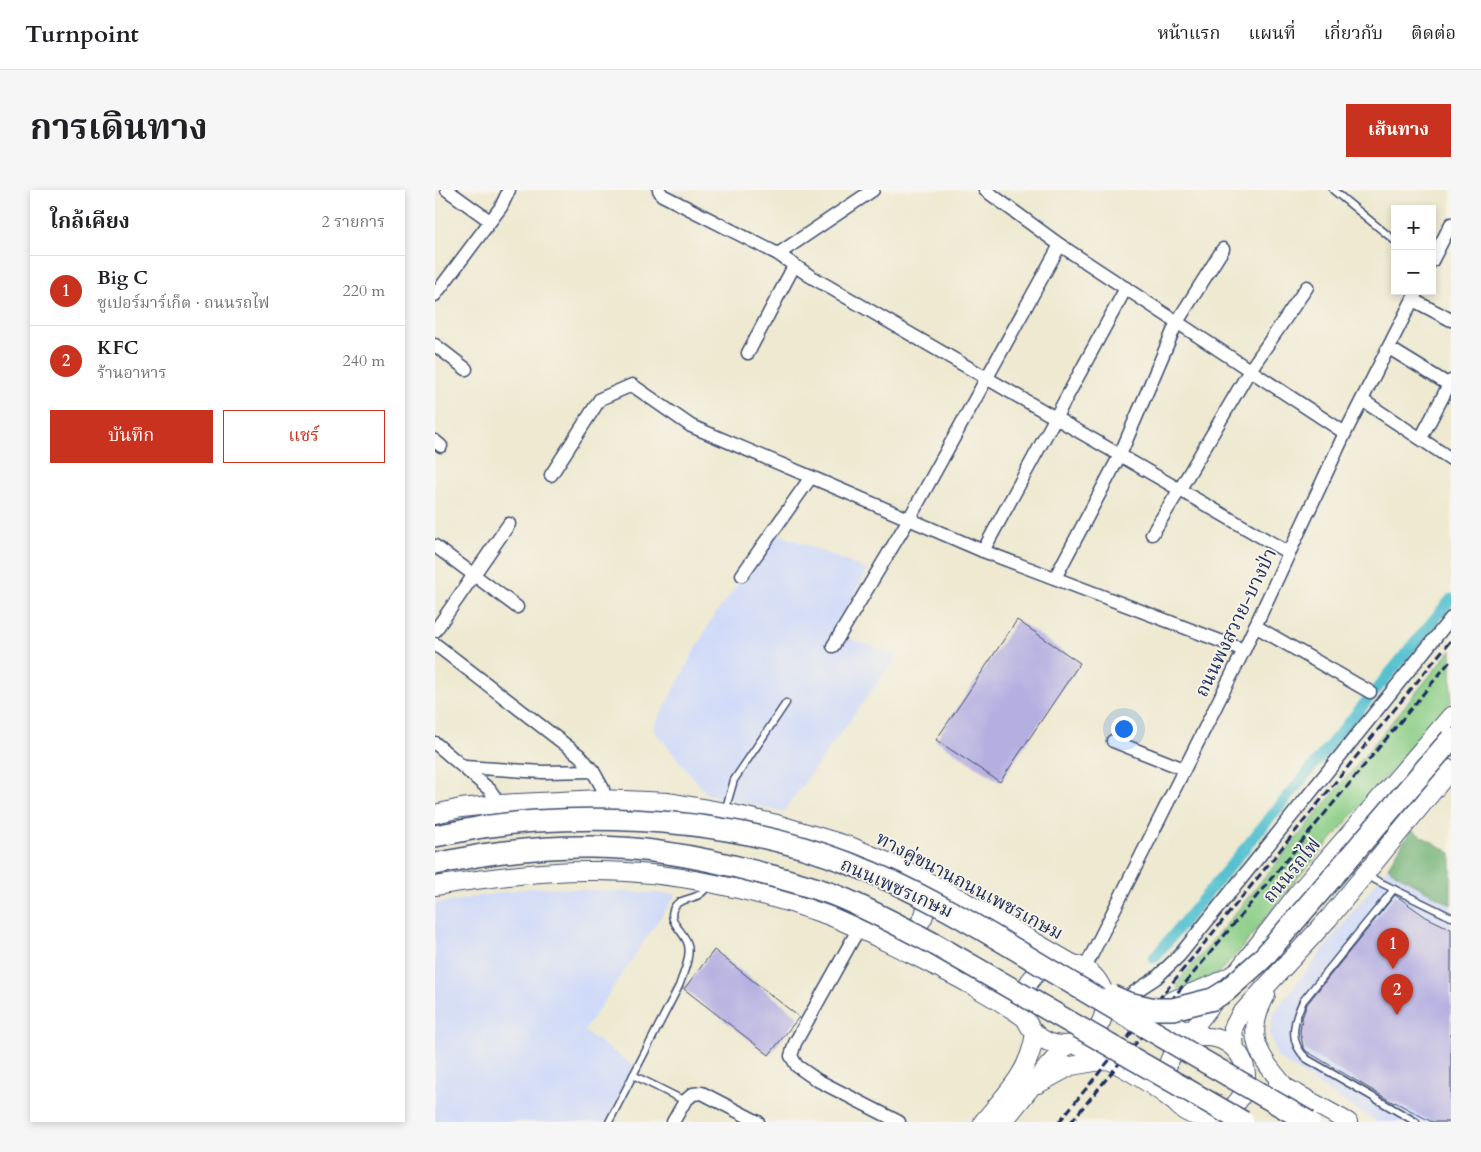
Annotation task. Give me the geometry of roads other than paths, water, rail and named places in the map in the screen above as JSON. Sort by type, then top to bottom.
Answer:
[{"type":"highway","points":[[957,914],[1128,1003],[1155,1009],[1173,1009],[1213,999],[1226,991],[1262,959],[1451,739]]},
{"type":"highway","name":"ถนนเพชรเกษม","points":[[435,836],[482,827],[534,821],[596,819],[668,823],[775,840],[847,863],[911,890],[957,914],[1309,1122]]},
{"type":"highway","name":"ถนนเพชรเกษม","points":[[435,864],[483,854],[577,847],[644,850],[715,861],[780,878],[836,896],[884,917],[1243,1122]]},
{"type":"main road","name":"ถนนรถไฟ","points":[[1171,1057],[1298,892],[1451,716]]},
{"type":"main road","points":[[1215,1038],[1202,1037],[1190,1040],[1179,1047],[1171,1057],[1167,1069],[1167,1082],[1170,1094],[1183,1108],[1200,1116],[1213,1116],[1226,1112],[1236,1104],[1243,1093],[1246,1080],[1245,1067],[1237,1052],[1233,1028],[1236,1021],[1329,918],[1451,769]]},
{"type":"main road","name":"ทางคู่ขนานถนนเพชรเกษม","points":[[435,814],[461,808],[499,804],[601,799],[669,802],[777,824],[850,846],[904,869],[964,900],[1084,969]]},
{"type":"main road","points":[[435,886],[488,877],[590,871],[645,874],[690,880],[787,901],[891,936],[900,936],[917,928],[923,920],[926,910],[923,890],[916,882],[850,846]]},
{"type":"main road","points":[[1298,892],[1295,910],[1302,920],[1307,923],[1319,924],[1329,918]]},
{"type":"main road","points":[[829,916],[859,928],[977,987],[1025,1018],[1035,1033],[1050,1042],[1070,1045],[1107,1060],[1155,1087],[1206,1122]]},
{"type":"main road","points":[[1025,1018],[1023,1004],[1025,989],[1032,977],[1043,968],[1057,963],[1084,969],[1158,1017],[1191,1032],[1226,1042],[1253,1068],[1348,1122]]},
{"type":"main road","points":[[1003,1122],[1048,1066],[1070,1045],[1084,1040],[1094,1032],[1103,1017],[1105,998],[1102,987],[1084,969]]},
{"type":"main road","points":[[1131,1000],[1156,1003],[1171,1001],[1215,984],[1238,972]]},
{"type":"main road","points":[[1279,973],[1258,1011],[1255,1020],[1255,1032],[1256,1041],[1262,1056],[1287,1089]]},
{"type":"main road","points":[[983,1122],[1024,1069],[1033,1049],[1035,1033]]},
{"type":"main road","points":[[1030,1089],[1071,1066],[1107,1060]]},
{"type":"main road","points":[[1286,1122],[1293,1114],[1302,1109],[1314,1109],[1348,1122]]},
{"type":"street","points":[[447,190],[490,221]]},
{"type":"street","points":[[435,295],[501,207],[509,190]]},
{"type":"street","points":[[659,190],[662,195],[778,254],[794,266],[1289,553]]},
{"type":"street","points":[[778,254],[873,190]]},
{"type":"street","points":[[985,190],[1060,245],[1345,433]]},
{"type":"street","points":[[1436,257],[1446,248],[1451,224]]},
{"type":"street","points":[[833,646],[909,519],[1060,245]]},
{"type":"street","points":[[1055,578],[1120,455],[1177,322],[1223,249]]},
{"type":"street","points":[[748,353],[794,266]]},
{"type":"street","points":[[1152,534],[1250,370],[1307,287]]},
{"type":"street","points":[[983,551],[1126,288]]},
{"type":"street","points":[[1415,296],[1451,320]]},
{"type":"street","name":"ถนนพงสวาย-บางป่า","points":[[1084,969],[1244,650],[1345,433],[1415,296]]},
{"type":"street","points":[[435,345],[466,369]]},
{"type":"street","points":[[1389,348],[1450,384],[1421,438]]},
{"type":"street","points":[[551,475],[600,398],[632,386],[691,426],[983,551],[1244,650]]},
{"type":"street","points":[[1362,400],[1451,459]]},
{"type":"street","points":[[742,575],[811,477]]},
{"type":"street","points":[[435,631],[475,576],[509,524]]},
{"type":"street","points":[[435,546],[517,607]]},
{"type":"street","points":[[1131,1000],[1179,956],[1451,618]]},
{"type":"street","points":[[1255,626],[1370,692]]},
{"type":"street","points":[[435,644],[580,756],[593,771],[603,789],[601,799]]},
{"type":"street","points":[[1113,741],[1184,769]]},
{"type":"street","points":[[435,743],[490,790],[499,804]]},
{"type":"street","points":[[464,767],[543,772],[593,771]]},
{"type":"street","points":[[859,928],[795,1043],[791,1056],[797,1066],[817,1080],[899,1122]]},
{"type":"street","points":[[673,1122],[685,1101],[693,1094],[702,1093],[758,1122]]},
{"type":"lane","points":[[1333,190],[1391,238]]},
{"type":"lane","points":[[725,812],[734,780],[786,703]]},
{"type":"lane","points":[[1364,875],[1451,918]]},
{"type":"lane","points":[[609,1122],[679,986],[683,974],[689,947],[687,939],[677,927],[672,916],[672,910],[677,903],[701,895],[709,884]]},
{"type":"lane","points":[[1394,889],[1303,1002],[1294,1021],[1294,1032],[1301,1054],[1307,1059],[1416,1122]]},
{"type":"lane","points":[[633,1075],[685,1101]]},
{"type":"waterway","points":[[1154,958],[1451,599]]},
{"type":"railway","points":[[1059,1122],[1451,640]]},
{"type":"railway","points":[[1071,1122],[1451,660]]},
{"type":"place","name":"Big C","points":[[1393,969]]},
{"type":"place","name":"KFC","points":[[1397,1015]]}]
